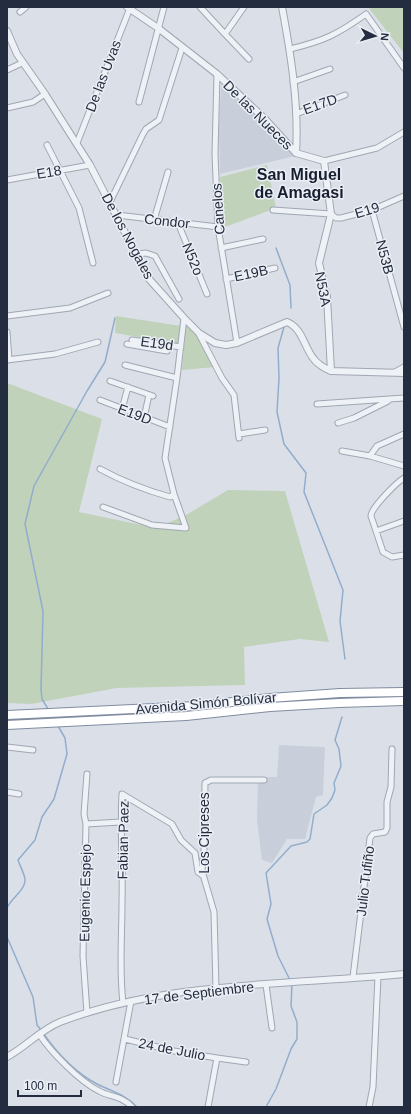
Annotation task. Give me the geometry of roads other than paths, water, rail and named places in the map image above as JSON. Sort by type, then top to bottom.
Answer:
[{"type":"highway","name":"Avenida Simón Bolívar","points":[[7,715],[196,706],[270,698],[340,693],[404,692]]},
{"type":"highway","name":"Avenida Simón Bolívar","points":[[7,725],[186,716],[277,707],[404,701]]},
{"type":"street","points":[[20,12],[26,7]]},
{"type":"street","points":[[139,102],[164,7]]},
{"type":"street","points":[[200,7],[226,32],[249,59]]},
{"type":"street","points":[[226,32],[244,7]]},
{"type":"street","points":[[282,7],[290,49],[296,114],[296,153]]},
{"type":"street","name":"De las Nueces","points":[[129,8],[137,10],[182,48],[217,74],[265,119],[296,153],[324,161],[377,148],[404,132]]},
{"type":"street","name":"De las Uvas","points":[[77,143],[129,8]]},
{"type":"street","points":[[290,49],[318,42],[340,32],[366,14],[404,68]]},
{"type":"street","name":"De los Nogales","points":[[7,31],[9,45],[45,94],[90,165],[150,280],[184,318],[199,333],[215,343],[226,345],[236,344],[287,322],[293,325],[297,330],[312,358],[320,366],[331,371]]},
{"type":"street","points":[[110,202],[143,134],[146,129],[159,120],[182,48]]},
{"type":"street","points":[[7,70],[22,63]]},
{"type":"street","points":[[293,82],[330,69]]},
{"type":"street","name":"Canelos","points":[[217,74],[215,154],[218,226],[236,344]]},
{"type":"street","points":[[7,108],[33,102],[45,94]]},
{"type":"street","name":"E17D","points":[[296,114],[345,95]]},
{"type":"street","points":[[47,145],[79,208],[93,263]]},
{"type":"street","name":"N53A","points":[[324,161],[331,214],[318,263],[326,297],[331,371]]},
{"type":"street","name":"E18","points":[[7,180],[90,165]]},
{"type":"street","points":[[154,220],[168,172]]},
{"type":"street","name":"E19","points":[[273,210],[331,214],[336,218],[341,218],[372,210],[404,196]]},
{"type":"street","name":"N53B","points":[[372,210],[404,327]]},
{"type":"street","name":"Condor","points":[[117,215],[178,223],[218,226]]},
{"type":"street","name":"N52o","points":[[178,223],[207,294]]},
{"type":"street","points":[[221,248],[263,239]]},
{"type":"street","points":[[137,254],[146,252],[155,256],[179,299]]},
{"type":"street","name":"E19B","points":[[226,279],[275,268]]},
{"type":"street","points":[[7,316],[70,308],[108,294]]},
{"type":"street","points":[[103,507],[152,525],[186,528],[165,462],[184,318]]},
{"type":"street","points":[[7,332],[8,360],[55,354],[98,342]]},
{"type":"street","points":[[199,333],[222,378],[234,395],[239,436],[265,430]]},
{"type":"street","name":"E19d","points":[[132,340],[181,347]]},
{"type":"street","points":[[127,344],[167,351],[168,346]]},
{"type":"street","points":[[125,365],[177,378]]},
{"type":"street","points":[[395,372],[404,367]]},
{"type":"street","points":[[331,371],[404,373]]},
{"type":"street","points":[[110,381],[151,395],[144,418]]},
{"type":"street","points":[[122,410],[128,388]]},
{"type":"street","points":[[317,404],[404,398]]},
{"type":"street","points":[[338,423],[354,418],[392,399]]},
{"type":"street","name":"E19D","points":[[100,400],[122,410],[170,427]]},
{"type":"street","points":[[370,456],[377,446],[404,434]]},
{"type":"street","points":[[342,451],[370,456],[404,466]]},
{"type":"street","points":[[100,469],[124,482],[147,490],[170,497],[174,494]]},
{"type":"street","points":[[404,478],[396,484],[371,512],[371,520],[385,554],[392,557],[404,555]]},
{"type":"street","points":[[376,531],[404,521]]},
{"type":"street","points":[[7,747],[33,750]]},
{"type":"street","name":"Julio Tufiño","points":[[353,978],[370,838],[373,834],[385,832],[387,828],[387,802],[391,787],[392,749]]},
{"type":"street","name":"Eugenio Espejo","points":[[86,774],[84,814],[86,824],[83,956],[87,1013]]},
{"type":"street","name":"Los Cipreses","points":[[216,989],[214,912],[202,876],[206,781],[264,780]]},
{"type":"street","points":[[7,792],[19,794]]},
{"type":"street","name":"Fabian Paez","points":[[123,1003],[120,958],[122,902],[122,794],[172,824],[182,840],[195,853],[198,872],[202,876]]},
{"type":"street","points":[[86,824],[121,822]]},
{"type":"street","name":"17 de Septiembre","points":[[7,1057],[22,1048],[42,1032],[87,1013],[132,1001],[216,989],[404,974]]},
{"type":"street","points":[[369,1107],[372,1087],[378,976]]},
{"type":"street","points":[[266,985],[272,1028]]},
{"type":"street","points":[[116,1082],[132,1001]]},
{"type":"street","points":[[42,1032],[60,1060],[92,1087],[102,1093],[118,1097],[132,1107]]},
{"type":"street","name":"24 de Julio","points":[[125,1039],[174,1051],[217,1058],[208,1107]]},
{"type":"street","points":[[217,1058],[246,1062]]},
{"type":"waterway","points":[[276,248],[290,285],[291,308]]},
{"type":"waterway","points":[[48,709],[42,699],[41,690],[43,611],[25,524],[34,486],[87,391],[105,362],[115,318]]},
{"type":"waterway","points":[[284,327],[278,348],[279,378],[277,412],[284,444],[306,473],[304,492],[343,590],[340,621],[345,659]]},
{"type":"waterway","points":[[290,980],[278,956],[267,919],[271,904],[266,873],[291,846],[307,842],[310,839],[314,814],[327,805],[332,798],[335,790],[334,783],[341,766],[339,749],[335,740],[342,717]]},
{"type":"waterway","points":[[7,908],[25,883],[18,860],[35,840],[42,817],[54,799],[67,754],[65,738],[58,726]]},
{"type":"waterway","points":[[7,937],[33,997],[37,1025],[41,1030]]},
{"type":"waterway","points":[[266,1107],[276,1089],[291,1049],[297,1039],[297,1022],[291,1006],[292,983]]},
{"type":"waterway","points":[[43,1033],[54,1048],[74,1068],[97,1084],[123,1096],[137,1107]]},
{"type":"district","name":"San Miguel de Amagasi","points":[[299,183]]}]
